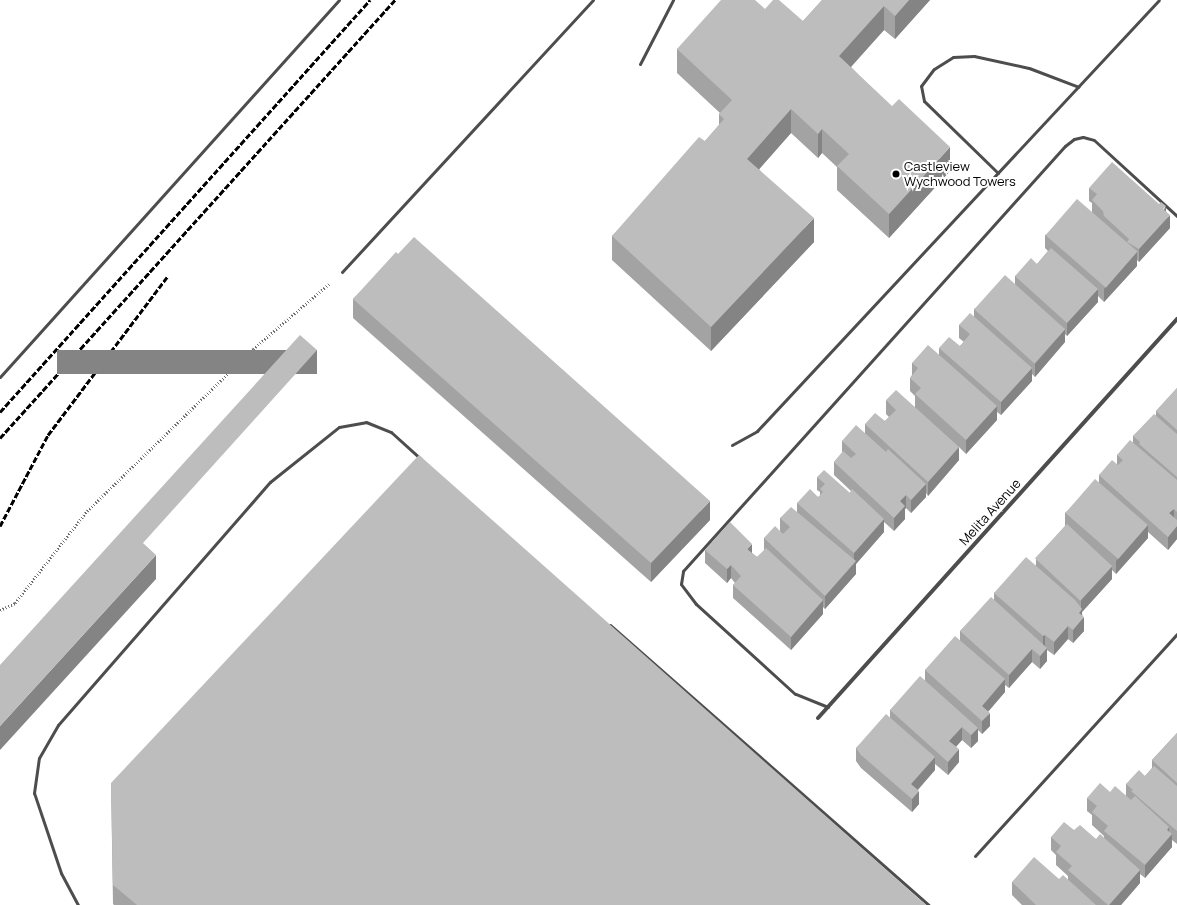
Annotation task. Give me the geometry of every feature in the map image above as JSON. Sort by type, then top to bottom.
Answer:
[{"type":"street","name":"Melita Avenue","points":[[818,718],[1177,319]]},
{"type":"lane","points":[[0,377],[339,0]]},
{"type":"lane","points":[[342,272],[593,0]]},
{"type":"lane","points":[[640,64],[673,0]]},
{"type":"lane","points":[[732,445],[757,431],[1079,88],[1159,0]]},
{"type":"lane","points":[[998,173],[924,101],[921,86],[934,69],[953,57],[974,56],[1029,68],[1079,88]]},
{"type":"lane","points":[[828,707],[796,694],[696,604],[681,584],[683,571],[1065,146],[1074,139],[1083,137],[1094,140],[1177,216]]},
{"type":"lane","points":[[78,905],[61,874],[34,793],[39,758],[58,725],[270,482],[339,427],[366,422],[392,432],[427,464]]},
{"type":"lane","points":[[606,621],[929,905]]},
{"type":"lane","points":[[975,856],[1177,634]]},
{"type":"path","points":[[0,610],[15,603],[87,511],[253,349],[342,272]]},
{"type":"building","name":"Castleview Wychwood Towers","points":[[721,0],[755,0],[765,9],[773,0],[779,0],[803,21],[822,0],[909,0],[895,16],[884,6],[839,56],[892,106],[899,99],[950,147],[889,214],[837,166],[849,154],[822,129],[818,134],[791,109],[747,159],[814,218],[711,327],[612,236],[699,137],[705,141],[724,119],[719,114],[732,100],[677,49]]},
{"type":"building","points":[[1112,162],[1159,204],[1161,202],[1166,206],[1163,209],[1170,215],[1139,249],[1127,242],[1129,239],[1104,216],[1103,211],[1092,200],[1097,194],[1089,188]]},
{"type":"building","points":[[1077,199],[1137,251],[1106,288],[1046,235]]},
{"type":"building","points":[[414,237],[710,501],[651,563],[353,299],[396,252],[398,254]]},
{"type":"building","points":[[1051,248],[1098,289],[1067,323],[1015,276],[1031,258],[1037,264]]},
{"type":"building","points":[[1005,275],[1065,329],[1034,363],[974,309]]},
{"type":"building","points":[[970,313],[1032,368],[1001,402],[939,348],[949,337],[960,346],[970,334],[959,325]]},
{"type":"building","points":[[300,335],[317,350],[143,543],[156,555],[0,726],[0,665]]},
{"type":"building","points":[[928,345],[997,406],[966,440],[915,394],[921,388],[910,378],[918,368],[912,363]]},
{"type":"building","points":[[1177,388],[1177,430],[1156,411]]},
{"type":"building","points":[[896,390],[959,447],[928,482],[865,424],[875,413],[885,421],[896,410],[886,400]]},
{"type":"building","points":[[1154,414],[1177,434],[1177,477],[1139,444],[1140,442],[1133,436]]},
{"type":"building","points":[[856,425],[886,452],[888,449],[926,484],[911,500],[906,495],[900,501],[905,506],[894,518],[834,462],[843,451],[851,458],[856,454],[842,441]]},
{"type":"building","points":[[1130,440],[1177,480],[1177,512],[1174,509],[1169,513],[1177,520],[1177,526],[1168,537],[1099,475],[1112,460],[1118,465],[1123,460],[1117,455]]},
{"type":"building","points":[[419,455],[926,905],[137,905],[113,885],[111,783]]},
{"type":"building","points":[[824,470],[850,493],[852,489],[884,519],[854,553],[797,503],[810,489],[818,497],[823,492],[820,489],[825,484],[817,477]]},
{"type":"building","points":[[1095,479],[1148,525],[1118,559],[1065,513]]},
{"type":"building","points":[[791,507],[856,561],[825,596],[764,538],[775,526],[783,534],[790,527],[780,518]]},
{"type":"building","points":[[730,522],[752,544],[747,549],[757,557],[766,548],[823,600],[791,637],[733,585],[741,576],[731,565],[727,569],[705,550]]},
{"type":"building","points":[[1067,524],[1112,566],[1080,601],[1035,558]]},
{"type":"building","points":[[1026,557],[1075,600],[1082,609],[1079,613],[1084,617],[1073,630],[1068,626],[1054,642],[1045,635],[1043,636],[994,593]]},
{"type":"building","points":[[991,597],[1047,648],[1040,656],[1032,649],[1009,675],[960,631]]},
{"type":"building","points":[[955,636],[1005,679],[982,706],[990,713],[982,721],[925,670]]},
{"type":"building","points":[[920,676],[978,728],[971,735],[962,727],[949,741],[959,749],[948,762],[890,710]]},
{"type":"building","points":[[886,714],[935,757],[911,784],[919,791],[912,799],[861,755],[856,748]]},
{"type":"building","points":[[1177,733],[1177,783],[1152,760]]},
{"type":"building","points":[[1154,766],[1177,786],[1177,831],[1131,791],[1133,790],[1126,784],[1139,770],[1145,776]]},
{"type":"building","points":[[1100,783],[1110,792],[1115,786],[1131,800],[1135,796],[1169,827],[1167,830],[1172,834],[1145,865],[1104,831],[1108,826],[1092,812],[1097,806],[1087,798]]},
{"type":"building","points":[[1064,822],[1074,830],[1080,825],[1096,839],[1100,834],[1140,870],[1109,905],[1068,870],[1072,866],[1056,852],[1061,846],[1051,837]]},
{"type":"building","points":[[1034,857],[1059,879],[1063,875],[1096,905],[1036,905],[1012,882]]},
{"type":"railway","points":[[0,412],[370,0]]},
{"type":"railway","points":[[0,438],[395,0]]},
{"type":"railway","points":[[0,526],[48,435],[167,277]]},
{"type":"place","name":"Castleview Wychwood Towers","points":[[896,174]]}]
